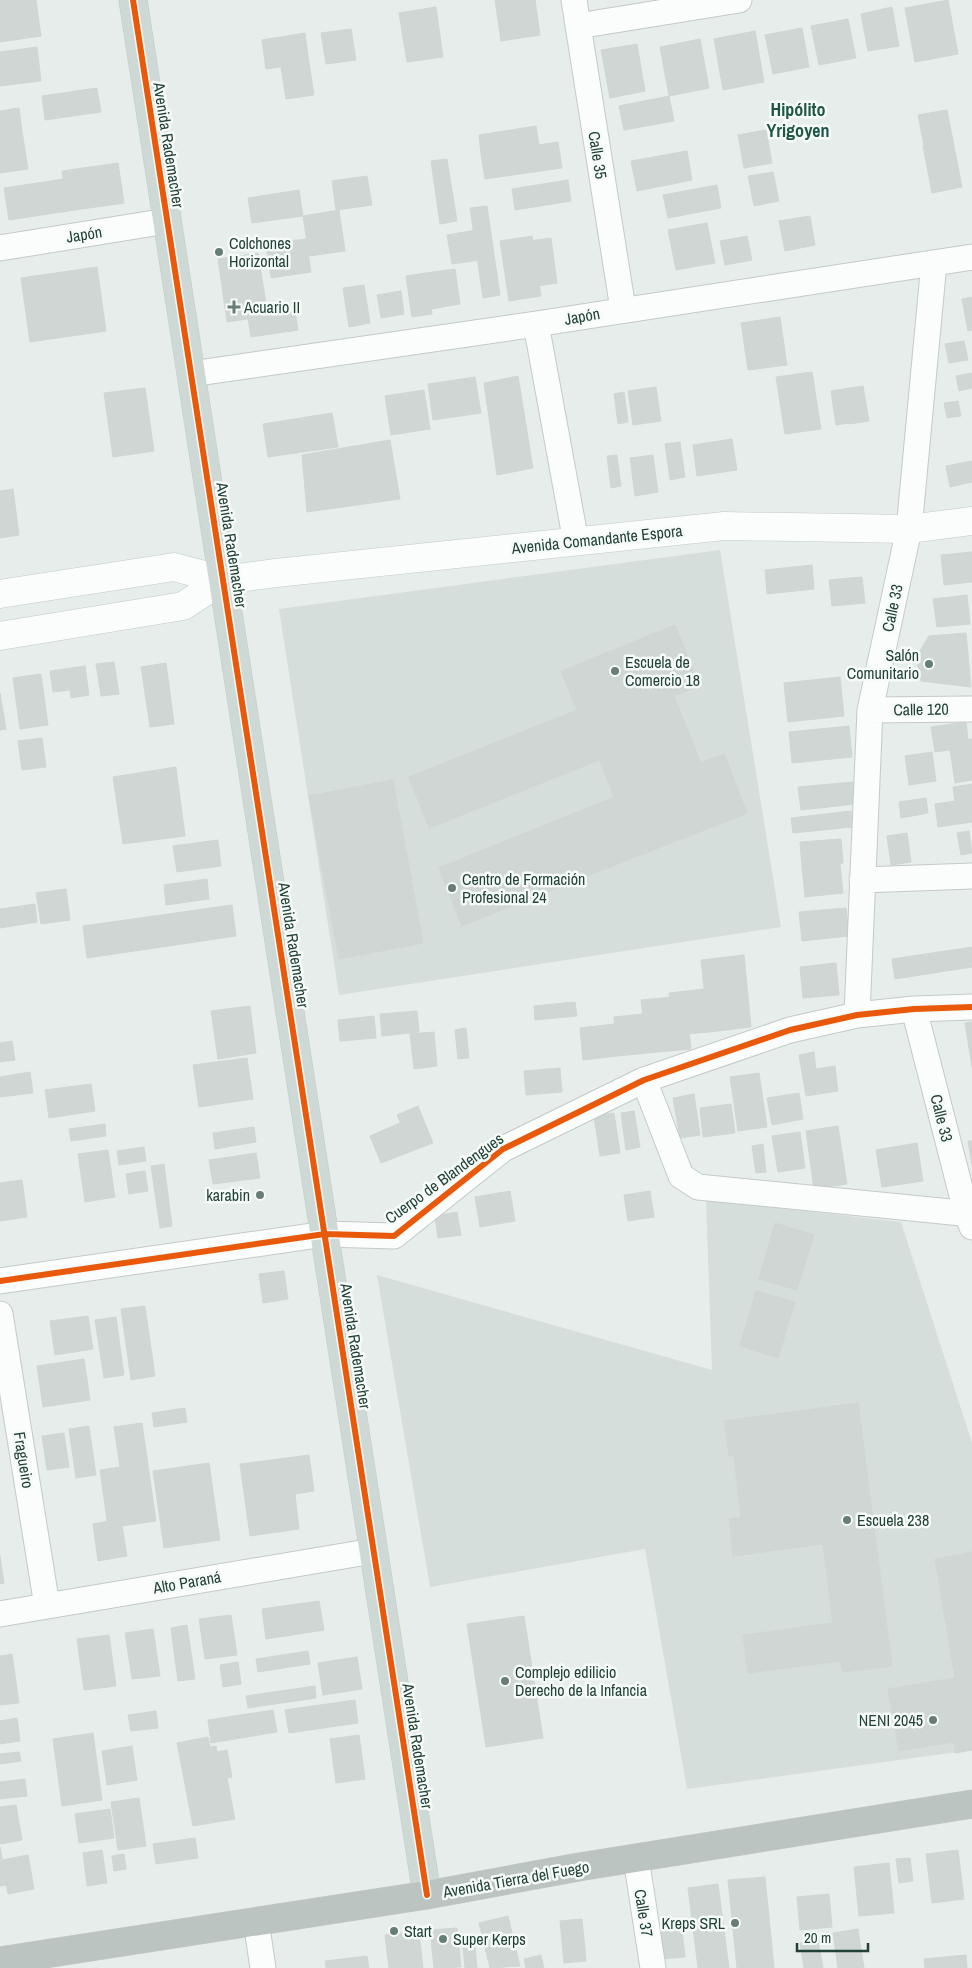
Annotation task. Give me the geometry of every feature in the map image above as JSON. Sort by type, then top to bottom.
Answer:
[{"type":"highway","name":"Avenida Tierra del Fuego","points":[[0,1961],[427,1895],[636,1858],[972,1804]]},
{"type":"main road","name":"Avenida Rademacher","points":[[133,0],[427,1895]]},
{"type":"street","name":"Calle 35","points":[[574,0],[623,309]]},
{"type":"street","points":[[578,26],[739,0]]},
{"type":"street","name":"Japón","points":[[0,248],[167,221]]},
{"type":"street","name":"Japón","points":[[192,374],[536,324],[623,309],[972,257]]},
{"type":"street","name":"Calle 33","points":[[857,1015],[870,710],[909,529],[934,263]]},
{"type":"street","points":[[536,324],[576,542]]},
{"type":"street","name":"Avenida Comandante Espora","points":[[0,594],[174,567],[223,580],[276,572],[724,526],[909,529],[972,521]]},
{"type":"street","name":"Avenida Comandante Espora","points":[[0,636],[184,606],[223,580]]},
{"type":"street","name":"Calle 120","points":[[870,710],[972,709]]},
{"type":"street","points":[[862,880],[972,876]]},
{"type":"street","name":"Cuerpo de Blandengues","points":[[0,1281],[325,1234],[394,1236],[504,1149],[644,1080],[790,1030],[857,1015],[914,1009],[972,1007]]},
{"type":"street","name":"Calle 33","points":[[914,1009],[970,1218]]},
{"type":"street","points":[[644,1080],[681,1176],[698,1187],[970,1218]]},
{"type":"street","name":"Fragueiro","points":[[0,1314],[47,1606]]},
{"type":"street","name":"Alto Paraná","points":[[0,1614],[373,1551]]},
{"type":"street","name":"Calle 37","points":[[636,1858],[653,1968]]},
{"type":"street","points":[[256,1921],[263,1968]]},
{"type":"shaded area","points":[[720,550],[781,927],[339,995],[279,609]]},
{"type":"shaded area","points":[[706,1200],[901,1222],[972,1443],[972,1750],[687,1789],[645,1549],[430,1587],[377,1275],[712,1370]]},
{"type":"building","points":[[0,0],[36,0],[41,36],[0,42]]},
{"type":"building","points":[[495,0],[535,0],[540,35],[501,41]]},
{"type":"building","points":[[948,0],[958,54],[915,62],[905,8]]},
{"type":"building","points":[[436,7],[443,57],[407,62],[399,13]]},
{"type":"building","points":[[892,7],[899,46],[868,51],[861,14]]},
{"type":"building","points":[[848,19],[856,58],[819,65],[811,26]]},
{"type":"building","points":[[802,28],[809,67],[773,74],[765,35]]},
{"type":"building","points":[[351,29],[356,60],[326,64],[321,33]]},
{"type":"building","points":[[755,31],[764,82],[723,90],[714,39]]},
{"type":"building","points":[[305,33],[309,63],[266,69],[262,40]]},
{"type":"building","points":[[700,39],[709,88],[669,96],[660,47]]},
{"type":"building","points":[[637,44],[645,91],[610,98],[601,50]]},
{"type":"building","points":[[37,47],[41,81],[0,86],[0,52]]},
{"type":"building","points":[[309,63],[314,95],[286,99],[281,67]]},
{"type":"building","points":[[97,88],[101,112],[45,120],[42,96]]},
{"type":"building","points":[[669,96],[674,121],[624,130],[619,106]]},
{"type":"building","points":[[19,108],[22,131],[0,135],[0,111]]},
{"type":"building","points":[[947,110],[953,141],[924,146],[918,115]]},
{"type":"building","points":[[536,126],[539,145],[481,154],[479,135]]},
{"type":"building","points":[[766,130],[772,163],[744,168],[738,135]]},
{"type":"building","points":[[22,131],[28,169],[0,173],[0,135]]},
{"type":"building","points":[[953,141],[962,187],[932,193],[923,146]]},
{"type":"building","points":[[558,142],[562,168],[485,179],[481,154]]},
{"type":"building","points":[[687,151],[692,180],[637,191],[631,161]]},
{"type":"building","points":[[447,159],[457,221],[440,224],[431,161]]},
{"type":"building","points":[[118,163],[124,203],[68,211],[62,171]]},
{"type":"building","points":[[773,172],[779,201],[754,206],[748,176]]},
{"type":"building","points":[[367,176],[372,205],[336,210],[332,181]]},
{"type":"building","points":[[64,179],[68,211],[9,220],[4,188]]},
{"type":"building","points":[[568,180],[571,201],[515,210],[512,189]]},
{"type":"building","points":[[717,185],[721,208],[668,218],[663,195]]},
{"type":"building","points":[[299,190],[303,216],[252,223],[248,198]]},
{"type":"building","points":[[487,206],[500,295],[483,298],[470,208]]},
{"type":"building","points":[[339,210],[345,251],[309,256],[303,216]]},
{"type":"building","points":[[810,216],[815,245],[785,251],[779,221]]},
{"type":"building","points":[[707,223],[715,263],[676,270],[668,230]]},
{"type":"building","points":[[476,230],[480,260],[452,264],[447,235]]},
{"type":"building","points":[[532,236],[541,296],[509,301],[500,241]]},
{"type":"building","points":[[747,236],[752,260],[725,265],[720,241]]},
{"type":"building","points":[[551,238],[557,283],[530,287],[523,242]]},
{"type":"building","points":[[306,239],[311,272],[271,278],[266,244]]},
{"type":"building","points":[[258,253],[268,316],[227,322],[218,259]]},
{"type":"building","points":[[97,267],[106,331],[30,342],[21,278]]},
{"type":"building","points":[[455,269],[460,304],[431,309],[426,273]]},
{"type":"building","points":[[426,273],[432,314],[412,317],[406,276]]},
{"type":"building","points":[[364,285],[370,323],[349,327],[343,288]]},
{"type":"building","points":[[401,291],[404,314],[381,318],[377,295]]},
{"type":"building","points":[[972,297],[972,330],[968,331],[962,299]]},
{"type":"building","points":[[295,311],[298,330],[251,337],[248,318]]},
{"type":"building","points":[[780,317],[787,365],[748,370],[741,323]]},
{"type":"building","points":[[964,341],[968,360],[949,363],[945,344]]},
{"type":"building","points":[[812,372],[821,429],[785,434],[776,377]]},
{"type":"building","points":[[972,373],[972,388],[959,391],[956,376]]},
{"type":"building","points":[[518,376],[533,468],[497,475],[484,383]]},
{"type":"building","points":[[475,377],[481,413],[433,420],[428,384]]},
{"type":"building","points":[[863,386],[869,421],[849,424],[844,389]]},
{"type":"building","points":[[656,387],[661,421],[633,425],[628,391]]},
{"type":"building","points":[[145,388],[154,451],[113,457],[104,393]]},
{"type":"building","points":[[844,389],[849,423],[836,425],[831,391]]},
{"type":"building","points":[[424,390],[430,429],[391,435],[385,396]]},
{"type":"building","points":[[624,392],[628,422],[618,424],[614,394]]},
{"type":"building","points":[[958,401],[961,416],[947,418],[944,403]]},
{"type":"building","points":[[332,413],[338,447],[268,457],[263,424]]},
{"type":"building","points":[[732,439],[737,470],[697,476],[693,445]]},
{"type":"building","points":[[390,440],[400,499],[307,512],[302,455]]},
{"type":"building","points":[[680,442],[685,477],[670,480],[665,444]]},
{"type":"building","points":[[617,455],[621,486],[611,488],[607,456]]},
{"type":"building","points":[[653,455],[658,492],[635,496],[630,458]]},
{"type":"building","points":[[972,461],[972,482],[950,487],[946,466]]},
{"type":"building","points":[[13,489],[19,535],[0,538],[0,491]]},
{"type":"building","points":[[972,552],[972,582],[944,585],[941,555]]},
{"type":"building","points":[[812,565],[814,589],[767,594],[765,570]]},
{"type":"building","points":[[862,577],[865,603],[832,606],[829,580]]},
{"type":"building","points":[[967,595],[970,624],[937,627],[933,599]]},
{"type":"building","points":[[675,625],[691,665],[577,710],[561,671]]},
{"type":"building","points":[[966,633],[971,687],[921,681],[916,657],[929,636]]},
{"type":"building","points":[[114,662],[119,694],[101,696],[96,664]]},
{"type":"building","points":[[166,663],[174,724],[150,727],[141,667]]},
{"type":"building","points":[[691,665],[699,686],[588,731],[599,760],[429,828],[409,777]]},
{"type":"building","points":[[85,666],[89,695],[71,698],[70,690],[53,692],[50,671]]},
{"type":"building","points":[[41,674],[48,725],[20,729],[13,678]]},
{"type":"building","points":[[840,677],[844,716],[788,722],[784,683]]},
{"type":"building","points":[[0,693],[6,729],[0,730]]},
{"type":"building","points":[[674,696],[701,763],[614,797],[588,731]]},
{"type":"building","points":[[966,722],[969,747],[935,752],[931,727]]},
{"type":"building","points":[[849,726],[852,757],[792,763],[789,732]]},
{"type":"building","points":[[42,738],[46,767],[22,770],[18,741]]},
{"type":"building","points":[[972,739],[972,780],[955,783],[949,743]]},
{"type":"building","points":[[932,752],[936,781],[909,785],[905,756]]},
{"type":"building","points":[[724,754],[747,813],[638,856],[614,797]]},
{"type":"building","points":[[176,767],[185,836],[123,844],[113,777]]},
{"type":"building","points":[[393,780],[423,943],[339,959],[309,796]]},
{"type":"building","points":[[853,782],[855,804],[801,810],[798,787]]},
{"type":"building","points":[[972,784],[972,822],[958,824],[953,787]]},
{"type":"building","points":[[614,797],[638,856],[462,926],[439,868]]},
{"type":"building","points":[[926,798],[928,813],[901,818],[899,802]]},
{"type":"building","points":[[955,801],[958,824],[938,827],[935,804]]},
{"type":"building","points":[[851,811],[852,827],[793,833],[791,818]]},
{"type":"building","points":[[969,831],[972,853],[961,855],[957,833]]},
{"type":"building","points":[[907,833],[911,862],[891,865],[887,836]]},
{"type":"building","points":[[841,839],[843,863],[802,868],[800,842]]},
{"type":"building","points":[[218,840],[221,866],[177,872],[173,846]]},
{"type":"building","points":[[840,864],[843,893],[805,897],[802,868]]},
{"type":"building","points":[[207,879],[209,899],[166,905],[164,885]]},
{"type":"building","points":[[66,889],[70,920],[41,924],[36,893]]},
{"type":"building","points":[[35,904],[37,922],[0,928],[0,909]]},
{"type":"building","points":[[232,905],[236,936],[87,958],[83,926]]},
{"type":"building","points":[[846,908],[849,936],[802,941],[799,912]]},
{"type":"building","points":[[972,947],[972,967],[895,979],[892,959]]},
{"type":"building","points":[[744,955],[751,1027],[709,1032],[701,960]]},
{"type":"building","points":[[836,963],[839,995],[803,998],[800,967]]},
{"type":"building","points":[[704,989],[709,1032],[673,1035],[669,993]]},
{"type":"building","points":[[685,996],[691,1049],[647,1053],[641,1000]]},
{"type":"building","points":[[575,1002],[577,1016],[535,1020],[534,1006]]},
{"type":"building","points":[[250,1006],[256,1053],[218,1059],[211,1011]]},
{"type":"building","points":[[417,1011],[419,1032],[382,1036],[380,1014]]},
{"type":"building","points":[[643,1014],[647,1053],[617,1056],[614,1017]]},
{"type":"building","points":[[374,1016],[376,1038],[340,1041],[338,1020]]},
{"type":"building","points":[[972,1022],[972,1067],[965,1023]]},
{"type":"building","points":[[614,1024],[617,1056],[583,1060],[580,1028]]},
{"type":"building","points":[[466,1028],[469,1058],[458,1059],[455,1030]]},
{"type":"building","points":[[434,1032],[437,1066],[414,1069],[410,1034]]},
{"type":"building","points":[[12,1041],[15,1060],[0,1062],[0,1043]]},
{"type":"building","points":[[814,1052],[816,1069],[835,1066],[838,1091],[806,1096],[799,1055]]},
{"type":"building","points":[[247,1058],[253,1099],[199,1107],[193,1065]]},
{"type":"building","points":[[560,1068],[562,1092],[526,1095],[524,1071]]},
{"type":"building","points":[[30,1072],[33,1093],[0,1097],[0,1077]]},
{"type":"building","points":[[759,1073],[767,1127],[738,1131],[730,1077]]},
{"type":"building","points":[[91,1084],[95,1111],[49,1118],[45,1090]]},
{"type":"building","points":[[799,1093],[803,1119],[772,1125],[767,1098]]},
{"type":"building","points":[[694,1094],[700,1135],[680,1138],[673,1098]]},
{"type":"building","points":[[731,1104],[735,1133],[703,1137],[700,1108]]},
{"type":"building","points":[[418,1106],[433,1143],[412,1151],[397,1115]]},
{"type":"building","points":[[634,1111],[640,1147],[626,1150],[621,1113]]},
{"type":"building","points":[[614,1113],[620,1153],[600,1156],[594,1116]]},
{"type":"building","points":[[400,1123],[412,1151],[381,1163],[370,1136]]},
{"type":"building","points":[[105,1124],[106,1136],[71,1141],[69,1129]]},
{"type":"building","points":[[838,1126],[847,1184],[814,1189],[806,1131]]},
{"type":"building","points":[[254,1127],[256,1142],[215,1149],[213,1133]]},
{"type":"building","points":[[800,1132],[805,1168],[778,1172],[772,1136]]},
{"type":"building","points":[[968,1141],[972,1141],[972,1165]]},
{"type":"building","points":[[917,1143],[923,1181],[882,1187],[876,1150]]},
{"type":"building","points":[[763,1144],[766,1172],[756,1173],[752,1146]]},
{"type":"building","points":[[144,1147],[146,1161],[119,1165],[117,1151]]},
{"type":"building","points":[[108,1150],[115,1197],[85,1202],[78,1154]]},
{"type":"building","points":[[256,1153],[260,1178],[213,1184],[209,1160]]},
{"type":"building","points":[[164,1164],[172,1226],[160,1228],[151,1166]]},
{"type":"building","points":[[145,1171],[148,1191],[129,1194],[126,1174]]},
{"type":"building","points":[[22,1180],[27,1217],[0,1221],[0,1183]]},
{"type":"building","points":[[510,1191],[515,1221],[480,1227],[475,1197]]},
{"type":"building","points":[[650,1191],[654,1217],[628,1221],[624,1195]]},
{"type":"building","points":[[457,1212],[461,1235],[438,1238],[435,1216]]},
{"type":"building","points":[[775,1223],[814,1235],[797,1290],[759,1279]]},
{"type":"building","points":[[284,1271],[288,1299],[263,1303],[259,1274]]},
{"type":"building","points":[[756,1291],[795,1302],[778,1358],[740,1346]]},
{"type":"building","points":[[145,1306],[155,1376],[131,1380],[121,1309]]},
{"type":"building","points":[[88,1316],[93,1349],[55,1355],[50,1321]]},
{"type":"building","points":[[116,1317],[124,1375],[104,1378],[95,1320]]},
{"type":"building","points":[[84,1359],[90,1400],[43,1407],[37,1366]]},
{"type":"building","points":[[858,1403],[892,1666],[843,1672],[841,1661],[748,1673],[743,1635],[833,1623],[823,1544],[733,1556],[729,1519],[818,1507],[810,1446],[729,1456],[724,1421]]},
{"type":"building","points":[[185,1408],[187,1422],[154,1427],[152,1413]]},
{"type":"building","points":[[142,1423],[156,1521],[108,1528],[100,1470],[120,1467],[114,1427]]},
{"type":"building","points":[[89,1426],[96,1475],[76,1478],[69,1429]]},
{"type":"building","points":[[64,1433],[69,1467],[47,1470],[42,1436]]},
{"type":"building","points":[[810,1446],[818,1507],[741,1517],[734,1456]]},
{"type":"building","points":[[309,1455],[314,1491],[295,1494],[299,1529],[250,1536],[240,1464]]},
{"type":"building","points":[[209,1463],[220,1540],[164,1548],[153,1471]]},
{"type":"building","points":[[121,1519],[127,1556],[98,1561],[93,1524]]},
{"type":"building","points":[[972,1552],[972,1673],[953,1556]]},
{"type":"building","points":[[0,1556],[4,1583],[0,1584]]},
{"type":"building","points":[[953,1556],[972,1673],[972,1675],[955,1678],[935,1559]]},
{"type":"building","points":[[319,1601],[324,1630],[266,1639],[262,1609]]},
{"type":"building","points":[[231,1615],[237,1655],[205,1659],[199,1619]]},
{"type":"building","name":"Complejo edilicio Derecho de la Infancia","points":[[524,1616],[543,1738],[486,1747],[467,1624]]},
{"type":"building","points":[[187,1625],[195,1679],[178,1681],[171,1628]]},
{"type":"building","points":[[153,1629],[160,1676],[132,1679],[125,1633]]},
{"type":"building","points":[[109,1635],[116,1686],[84,1690],[77,1639]]},
{"type":"building","points":[[308,1651],[310,1664],[258,1672],[256,1659]]},
{"type":"building","points":[[12,1654],[19,1703],[0,1705],[0,1656]]},
{"type":"building","points":[[357,1657],[362,1689],[323,1695],[318,1663]]},
{"type":"building","points":[[238,1662],[241,1684],[223,1687],[220,1665]]},
{"type":"building","points":[[972,1675],[972,1750],[955,1753],[954,1742],[899,1751],[888,1689]]},
{"type":"building","points":[[315,1686],[316,1698],[248,1708],[246,1696]]},
{"type":"building","points":[[355,1700],[358,1723],[289,1733],[285,1710]]},
{"type":"building","points":[[273,1710],[277,1732],[211,1743],[208,1720]]},
{"type":"building","points":[[156,1711],[158,1728],[131,1731],[128,1715]]},
{"type":"building","points":[[17,1718],[20,1741],[0,1744],[0,1721]]},
{"type":"building","points":[[93,1733],[102,1800],[62,1806],[53,1739]]},
{"type":"building","points":[[359,1735],[365,1779],[336,1783],[330,1739]]},
{"type":"building","points":[[208,1737],[210,1747],[216,1746],[217,1752],[227,1750],[232,1777],[227,1778],[235,1819],[193,1826],[177,1743]]},
{"type":"building","points":[[132,1746],[137,1780],[107,1785],[102,1751]]},
{"type":"building","points":[[19,1752],[21,1761],[0,1764],[0,1754]]},
{"type":"building","points":[[25,1779],[27,1796],[0,1799],[0,1782]]},
{"type":"building","points":[[139,1798],[146,1846],[118,1850],[111,1802]]},
{"type":"building","points":[[16,1805],[22,1840],[0,1844],[0,1807]]},
{"type":"building","points":[[110,1809],[114,1838],[79,1843],[75,1814]]},
{"type":"building","points":[[195,1838],[198,1858],[156,1864],[153,1844]]},
{"type":"building","points":[[0,1847],[7,1885],[0,1886]]},
{"type":"building","points":[[102,1850],[107,1883],[87,1886],[83,1853]]},
{"type":"building","points":[[958,1850],[964,1899],[932,1903],[926,1854]]},
{"type":"building","points":[[124,1854],[126,1869],[114,1871],[112,1856]]},
{"type":"building","points":[[28,1855],[34,1889],[8,1894],[2,1860]]},
{"type":"building","points":[[910,1858],[913,1881],[899,1883],[896,1859]]},
{"type":"building","points":[[889,1863],[894,1913],[859,1916],[854,1867]]},
{"type":"building","points":[[765,1877],[774,1968],[737,1968],[728,1880]]},
{"type":"building","points":[[718,1884],[729,1968],[698,1968],[688,1888]]},
{"type":"building","points":[[829,1894],[832,1927],[800,1930],[797,1897]]},
{"type":"building","points":[[508,1916],[520,1966],[490,1968],[479,1923]]},
{"type":"building","points":[[582,1919],[586,1961],[564,1963],[560,1921]]},
{"type":"building","points":[[681,1922],[685,1957],[662,1959],[659,1924]]},
{"type":"building","points":[[457,1928],[461,1967],[434,1968],[430,1930]]},
{"type":"building","points":[[858,1929],[864,1968],[838,1968],[833,1933]]},
{"type":"building","points":[[419,1931],[423,1968],[389,1968],[385,1935]]},
{"type":"building","points":[[474,1936],[477,1968],[465,1968],[462,1937]]},
{"type":"building","points":[[818,1940],[823,1968],[804,1968],[800,1943]]},
{"type":"building","points":[[541,1955],[544,1968],[526,1968],[524,1959]]},
{"type":"building","points":[[966,1955],[967,1968],[925,1968],[924,1959]]},
{"type":"building","points":[[367,1956],[369,1968],[326,1968],[325,1961]]},
{"type":"cycle path","points":[[133,0],[427,1895]]},
{"type":"cycle path","points":[[0,1281],[325,1234],[394,1236],[503,1149],[644,1080],[790,1030],[857,1015],[914,1009],[972,1007]]},
{"type":"place","name":"Colchones Horizontal","points":[[219,252]]},
{"type":"place","name":"Acuario II","points":[[234,307]]},
{"type":"place","name":"Salón Comunitario","points":[[929,664]]},
{"type":"place","name":"Escuela de Comercio 18","points":[[615,671]]},
{"type":"place","name":"Centro de Formación Profesional 24","points":[[452,888]]},
{"type":"place","name":"karabin","points":[[260,1195]]},
{"type":"place","name":"Escuela 238","points":[[847,1520]]},
{"type":"place","name":"Complejo edilicio Derecho de la Infancia","points":[[505,1681]]},
{"type":"place","name":"NENI 2045","points":[[933,1720]]},
{"type":"place","name":"Kreps SRL","points":[[735,1923]]},
{"type":"place","name":"Start","points":[[394,1931]]},
{"type":"place","name":"Super Kerps","points":[[443,1939]]},
{"type":"district","name":"Hipólito Yrigoyen","points":[[798,120]]}]
